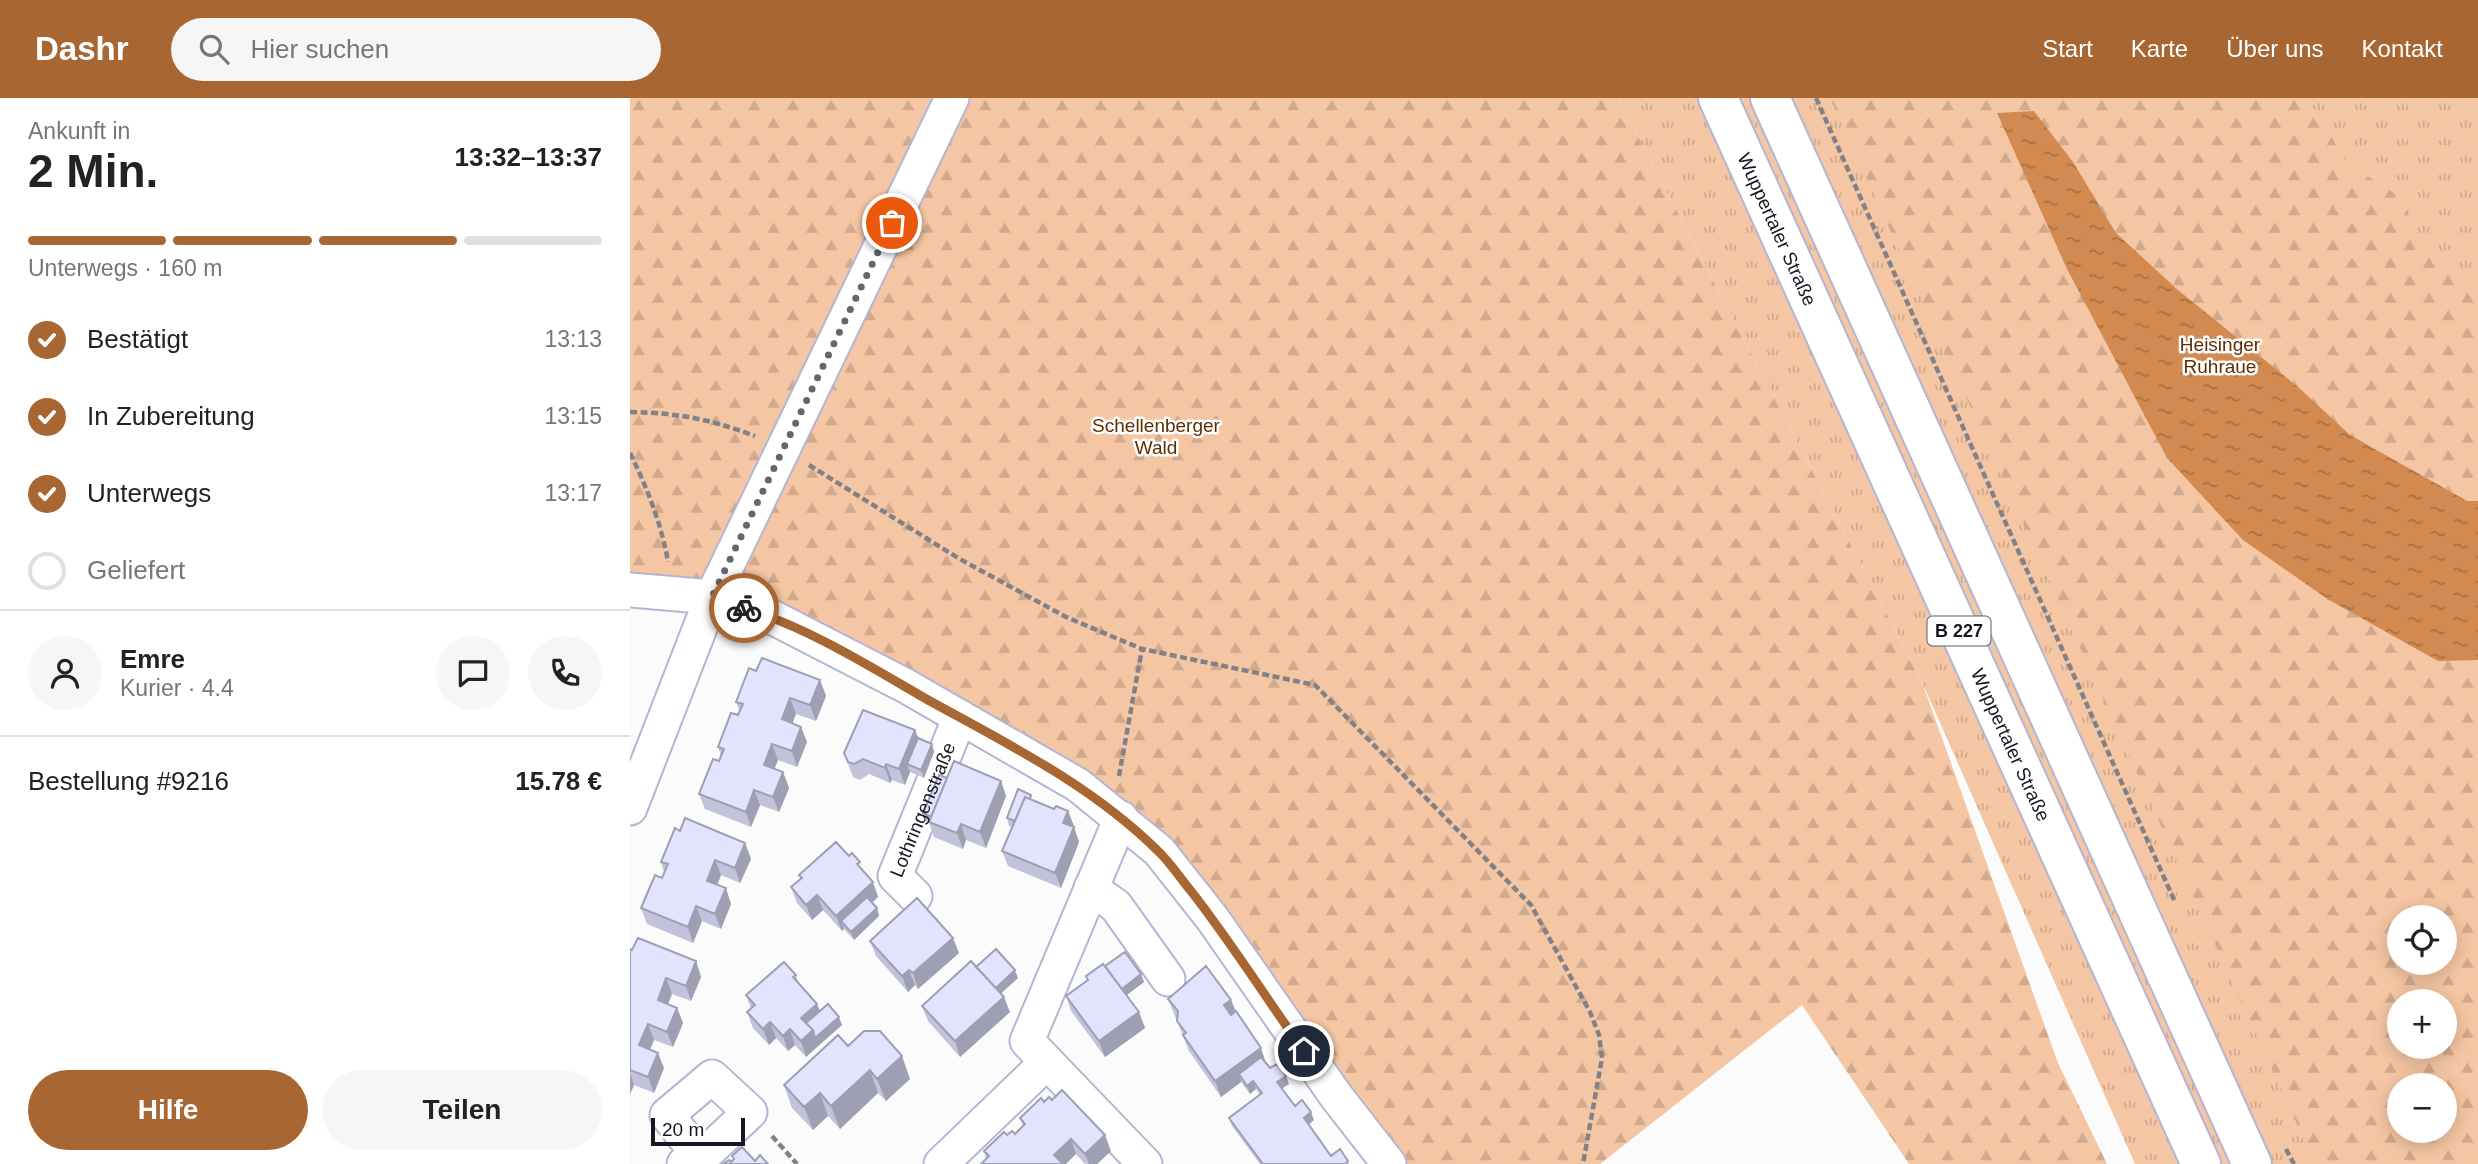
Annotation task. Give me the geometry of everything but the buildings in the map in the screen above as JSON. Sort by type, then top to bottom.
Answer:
[{"type":"main road","name":"Wuppertaler Straße","points":[[1718,98],[2201,1164]]},
{"type":"main road","name":"B 227","points":[[1770,98],[2252,1164]]},
{"type":"street","points":[[630,808],[712,597],[952,98]]},
{"type":"street","name":"Lothringenstraße","points":[[630,590],[712,597],[770,616],[960,717],[1079,785],[1159,851],[1212,918],[1336,1096],[1389,1164]]},
{"type":"street","name":"Lothringenstraße","points":[[915,896],[895,876],[960,717]]},
{"type":"street","points":[[1121,818],[1027,1041],[1145,1164]]},
{"type":"street","points":[[1091,888],[1116,906],[1168,979]]},
{"type":"street","points":[[941,1164],[1047,1062]]},
{"type":"path","points":[[1816,98],[2178,909]]},
{"type":"path","points":[[630,412],[674,413],[717,423],[784,449],[958,558],[1066,617],[1142,649],[1315,685],[1531,905],[1600,1035],[1602,1058],[1583,1164]]},
{"type":"path","points":[[630,453],[665,545],[673,594]]},
{"type":"path","points":[[1121,818],[1116,790],[1142,649]]},
{"type":"path","points":[[770,1134],[797,1164]]},
{"type":"path","points":[[2284,1144],[2294,1164]]},
{"type":"green space","name":"Schellenberger Wald","points":[[630,98],[1618,98],[1922,682],[2058,1063],[2107,1164],[1909,1164],[1802,1005],[1600,1164],[1395,1164],[1165,851],[911,685],[630,582]]},
{"type":"green space","name":"Heisinger Ruhraue","points":[[1618,98],[2478,98],[2478,1164],[2135,1164],[1922,682]]},
{"type":"green space","name":"Heisinger Ruhraue","points":[[1830,98],[2305,98],[2347,163],[2400,197],[2416,230],[2461,287],[2478,296],[2478,501],[2468,501],[2350,435],[2297,386],[2178,290],[2116,233],[2073,162],[1998,113],[2067,269],[2167,458],[2243,540],[2329,599],[2438,661],[2478,660],[2478,1164],[2315,1164]]},
{"type":"water","points":[[2034,111],[2073,162],[2116,233],[2178,290],[2297,386],[2350,435],[2467,501],[2478,501],[2478,660],[2438,661],[2329,600],[2243,540],[2167,458],[2067,269],[1997,113]]},
{"type":"way so far","points":[[744,608],[712,597],[892,223]]},
{"type":"route","points":[[744,608],[770,616],[906,686],[1079,785],[1121,818],[1159,851],[1212,918],[1304,1051]]}]
